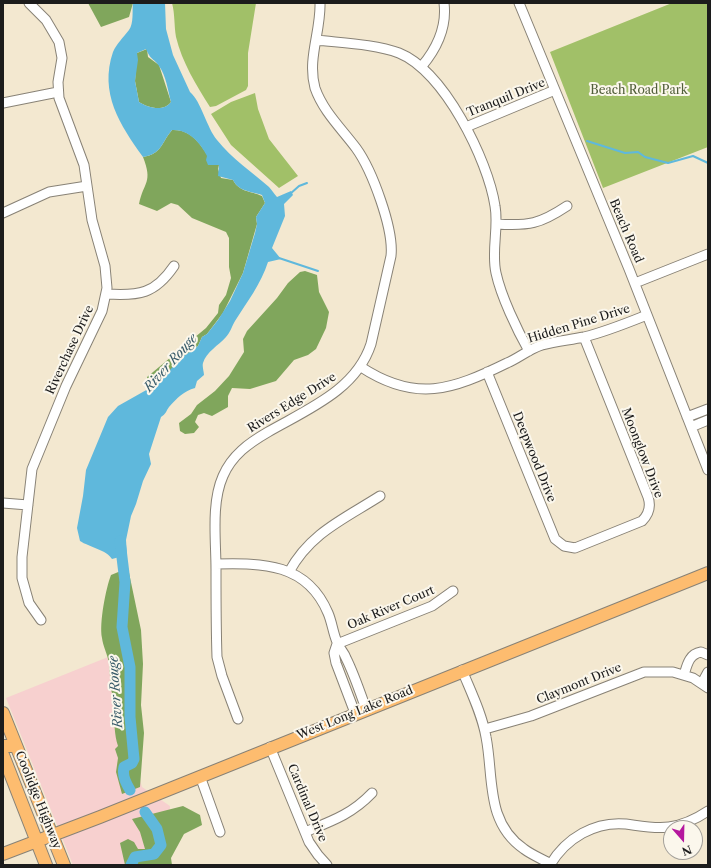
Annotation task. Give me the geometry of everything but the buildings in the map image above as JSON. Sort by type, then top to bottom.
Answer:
[{"type":"main road","name":"West Long Lake Road","points":[[3,854],[708,573]]},
{"type":"main road","name":"Coolidge Highway","points":[[3,713],[64,865]]},
{"type":"main road","points":[[3,746],[12,746],[15,744]]},
{"type":"main road","name":"Coolidge Highway","points":[[4,759],[46,865]]},
{"type":"main road","points":[[4,759],[16,761],[24,767]]},
{"type":"street","name":"Riverchase Drive","points":[[29,3],[46,20],[59,42],[62,58],[58,92],[64,115],[83,160],[92,220],[105,266],[107,294],[99,319],[66,386],[32,469],[22,557],[22,578],[29,603],[41,620]]},
{"type":"street","name":"Rivers Edge Drive","points":[[238,719],[222,676],[217,657],[216,509],[219,488],[230,464],[242,449],[342,387],[361,367],[371,344],[390,263],[391,236],[385,213],[363,159],[326,111],[316,88],[313,66],[320,3]]},
{"type":"street","points":[[422,66],[440,37],[444,18],[444,3]]},
{"type":"street","name":"Beach Road","points":[[520,3],[635,283],[708,470]]},
{"type":"street","points":[[316,40],[391,51],[422,66],[437,84],[466,127],[491,188],[497,224],[494,256],[496,274],[518,330],[529,351]]},
{"type":"street","name":"Tranquil Drive","points":[[466,127],[555,90]]},
{"type":"street","points":[[3,103],[58,92]]},
{"type":"street","points":[[3,213],[49,192],[87,186]]},
{"type":"street","points":[[497,224],[522,225],[538,222],[549,219],[567,206]]},
{"type":"street","points":[[635,283],[708,254]]},
{"type":"street","points":[[107,294],[129,295],[150,290],[160,285],[174,266]]},
{"type":"street","name":"Hidden Pine Drive","points":[[361,367],[401,386],[424,390],[448,387],[487,372],[529,351],[549,343],[584,337],[647,315]]},
{"type":"street","name":"Moonglow Drive","points":[[564,546],[571,548],[579,547],[637,523],[645,518],[650,506],[648,497],[584,337]]},
{"type":"street","name":"Deepwood Drive","points":[[487,372],[553,536],[559,544],[564,546]]},
{"type":"street","points":[[687,417],[708,409]]},
{"type":"street","points":[[691,427],[708,420]]},
{"type":"street","points":[[290,572],[300,554],[313,540],[380,496]]},
{"type":"street","points":[[3,503],[28,505]]},
{"type":"street","points":[[216,564],[264,564],[290,572],[308,584],[322,601],[330,619],[337,644],[334,653],[336,663],[361,711]]},
{"type":"street","name":"Oak River Court","points":[[337,644],[432,606],[453,591]]},
{"type":"street","points":[[684,675],[690,658],[695,653],[701,652],[708,655]]},
{"type":"street","points":[[462,670],[484,729],[489,752],[493,803],[500,821],[516,843],[550,865],[567,844],[582,833],[594,828],[616,824],[668,827],[686,823],[708,811]]},
{"type":"street","name":"Claymont Drive","points":[[484,729],[531,716],[644,672],[663,671],[684,675],[705,686],[708,672]]},
{"type":"street","name":"Cardinal Drive","points":[[270,747],[313,849],[326,865]]},
{"type":"street","points":[[200,776],[220,832]]},
{"type":"street","points":[[305,832],[348,814],[372,793]]},
{"type":"shaded area","points":[[128,649],[134,759],[142,787],[170,806],[167,865],[73,865],[6,698]]},
{"type":"green space","points":[[88,3],[133,3],[129,17],[101,27]]},
{"type":"green space","points":[[172,3],[256,3],[248,53],[248,86],[246,90],[216,106],[210,107],[195,82],[182,55],[176,37]]},
{"type":"green space","name":"Beach Road Park","points":[[672,3],[708,3],[708,147],[603,188],[550,52]]},
{"type":"green space","points":[[147,49],[148,57],[159,65],[171,102],[164,107],[151,107],[139,102],[135,81],[137,53]]},
{"type":"green space","points":[[255,93],[258,109],[269,139],[298,176],[279,188],[231,145],[211,114],[231,102]]},
{"type":"green space","points":[[172,130],[180,131],[192,136],[214,164],[219,165],[218,169],[221,178],[233,180],[242,189],[262,196],[265,203],[256,217],[257,224],[243,273],[223,313],[207,334],[202,337],[198,346],[157,384],[148,384],[147,377],[206,328],[218,313],[219,305],[226,295],[231,278],[229,267],[229,238],[226,232],[192,218],[178,205],[171,203],[157,211],[139,204],[147,182],[147,172],[143,157],[149,156],[158,151]]},
{"type":"green space","points":[[305,271],[317,275],[319,292],[329,312],[326,328],[316,349],[308,355],[294,360],[276,381],[250,389],[232,388],[228,396],[228,407],[212,416],[204,413],[198,415],[195,422],[199,427],[194,433],[185,434],[180,431],[179,423],[191,414],[197,405],[215,391],[229,376],[244,352],[243,339],[247,331],[277,298],[288,283],[300,272]]},
{"type":"green space","points":[[128,568],[141,630],[143,664],[141,705],[144,733],[140,787],[122,794],[116,772],[118,758],[115,749],[118,746],[113,711],[116,709],[116,706],[111,689],[108,657],[101,632],[101,624],[105,597],[111,575]]},
{"type":"green space","points":[[183,806],[200,815],[202,825],[184,834],[171,858],[172,865],[125,865],[120,843],[128,839],[134,842],[138,849],[145,849],[140,832],[132,819]]},
{"type":"water","points":[[133,3],[165,3],[166,29],[173,55],[190,92],[194,96],[213,135],[229,153],[269,187],[277,197],[291,191],[293,195],[284,204],[285,216],[272,248],[281,259],[268,262],[258,285],[235,321],[229,334],[207,355],[203,364],[204,375],[197,381],[195,388],[187,391],[178,398],[161,417],[149,454],[151,464],[143,481],[131,516],[126,540],[127,555],[112,559],[106,553],[80,541],[77,528],[86,470],[108,417],[118,406],[157,384],[181,358],[198,346],[202,337],[207,334],[218,320],[230,301],[243,273],[255,233],[257,224],[256,217],[265,203],[262,195],[242,189],[233,180],[218,176],[219,165],[208,165],[206,160],[207,156],[201,146],[188,134],[178,130],[172,130],[158,151],[149,156],[143,157],[127,133],[114,108],[110,95],[109,67],[113,52],[118,43],[131,27]],"holes":[[[146,49],[159,66],[165,78],[171,102],[164,107],[156,108],[139,102],[135,81],[138,60],[137,53]]]},
{"type":"waterway","points":[[587,141],[625,153],[638,152],[645,157],[668,163],[693,156],[708,163]]},
{"type":"waterway","points":[[290,194],[299,186],[307,183]]},
{"type":"waterway","points":[[279,258],[318,271]]},
{"type":"waterway","name":"River Rouge","points":[[120,541],[125,582],[122,627],[130,667],[130,717],[134,759],[132,763],[124,767],[124,776],[130,790]]},
{"type":"waterway","name":"River Rouge","points":[[131,865],[135,857],[154,854],[161,845],[157,829],[145,812]]}]
